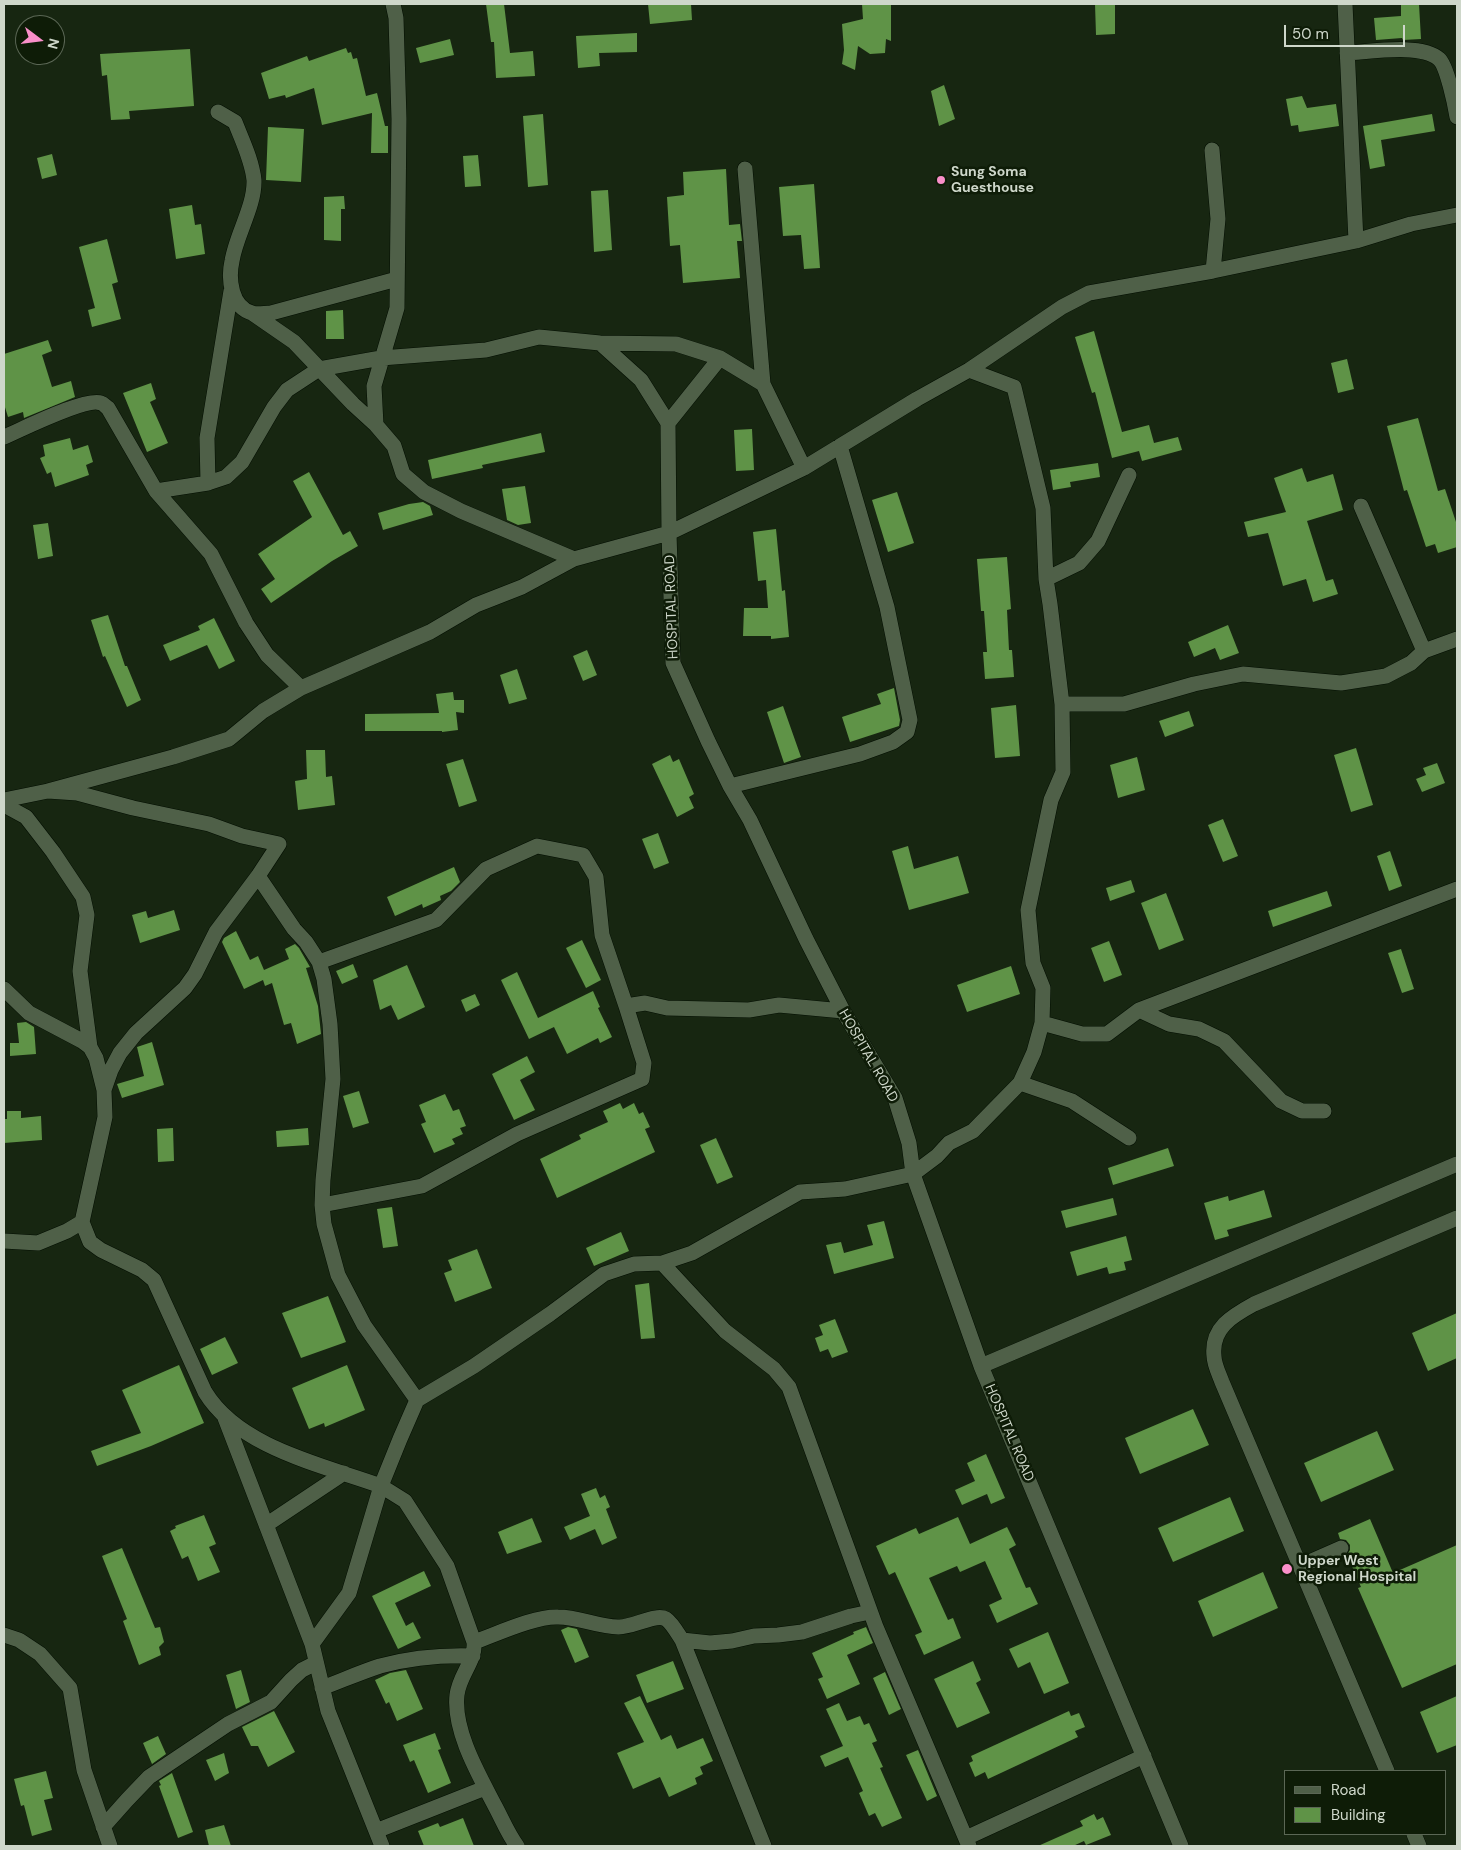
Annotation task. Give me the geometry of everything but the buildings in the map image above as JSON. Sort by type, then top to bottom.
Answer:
[{"type":"street","points":[[376,425],[374,386],[397,308],[399,119],[396,18],[393,4]]},
{"type":"street","points":[[1345,4],[1356,241]]},
{"type":"street","points":[[1347,53],[1406,50],[1425,52],[1440,59],[1453,92],[1457,117]]},
{"type":"street","points":[[208,484],[207,438],[232,287],[231,262],[251,200],[254,181],[251,164],[235,122],[218,112]]},
{"type":"street","points":[[1212,150],[1218,219],[1213,270]]},
{"type":"street","points":[[744,168],[763,384],[804,468]]},
{"type":"street","points":[[4,800],[48,791],[173,757],[229,739],[263,711],[301,688],[430,632],[476,605],[522,587],[574,559],[669,533],[804,468],[969,370],[1062,307],[1089,292],[1213,270],[1356,241],[1411,224],[1457,215]]},
{"type":"street","points":[[252,313],[271,313],[397,279]]},
{"type":"street","points":[[232,287],[237,303],[294,342],[353,404],[376,425],[394,446],[403,474],[424,492],[462,511],[574,559]]},
{"type":"street","points":[[156,491],[208,484],[226,476],[242,462],[286,390],[320,369],[381,358],[486,350],[539,337],[600,342],[676,344],[720,358],[763,384]]},
{"type":"street","points":[[600,342],[641,380],[668,423],[720,358]]},
{"type":"street","points":[[312,1644],[349,1593],[381,1486],[417,1400],[474,1366],[542,1320],[604,1274],[634,1264],[662,1263],[692,1253],[800,1192],[845,1189],[913,1174],[937,1156],[949,1143],[973,1130],[1020,1083],[1034,1052],[1042,1023],[1043,988],[1033,963],[1028,910],[1051,800],[1063,772],[1062,704],[1046,579],[1043,508],[1014,387],[969,370]]},
{"type":"street","points":[[4,437],[70,408],[100,402],[108,408],[156,491],[211,554],[246,624],[267,655],[301,688]]},
{"type":"street","name":"HOSPITAL ROAD","points":[[668,423],[673,663],[730,786],[750,820],[806,939],[843,1011],[895,1098],[909,1143],[913,1174],[981,1366],[1181,1846]]},
{"type":"street","points":[[730,786],[860,754],[893,742],[907,732],[910,720],[886,607],[840,446]]},
{"type":"street","points":[[1046,579],[1079,564],[1098,540],[1129,475]]},
{"type":"street","points":[[1361,506],[1424,651]]},
{"type":"street","points":[[1062,704],[1124,704],[1194,684],[1243,674],[1341,683],[1386,676],[1411,663],[1424,651],[1457,639]]},
{"type":"street","points":[[48,791],[77,793],[133,808],[209,824],[242,836],[279,844],[258,876],[216,932],[190,981],[136,1033],[120,1053],[110,1070],[104,1090]]},
{"type":"street","points":[[4,805],[26,817],[54,852],[83,897],[87,915],[80,970],[90,1048]]},
{"type":"street","points":[[318,962],[436,920],[486,869],[537,846],[583,856],[596,877],[602,934],[644,1064],[642,1079],[517,1134],[422,1186],[322,1205]]},
{"type":"street","points":[[258,876],[306,942],[318,962],[324,979],[330,1024],[333,1079],[322,1205],[324,1224],[338,1276],[364,1325],[417,1400]]},
{"type":"street","points":[[1042,1023],[1082,1034],[1107,1034],[1139,1010],[1457,889]]},
{"type":"street","points":[[4,989],[29,1013],[82,1041],[90,1048],[96,1058],[104,1090],[104,1118],[82,1222],[90,1242],[142,1270],[154,1280],[212,1405],[249,1435],[277,1451],[381,1486],[405,1502],[447,1566],[473,1649],[460,1679],[457,1696],[458,1714],[469,1757],[516,1846]]},
{"type":"street","points":[[626,1006],[645,1003],[667,1008],[749,1010],[779,1005],[843,1011]]},
{"type":"street","points":[[1139,1010],[1169,1024],[1199,1029],[1224,1041],[1281,1101],[1302,1111],[1324,1111]]},
{"type":"street","points":[[1020,1083],[1072,1101],[1129,1138]]},
{"type":"street","points":[[981,1366],[1457,1164]]},
{"type":"street","points":[[1388,1770],[1222,1382],[1214,1356],[1216,1334],[1232,1316],[1254,1304],[1457,1218]]},
{"type":"street","points":[[4,1241],[38,1243],[67,1231],[82,1222]]},
{"type":"street","points":[[662,1263],[725,1331],[774,1369],[789,1387],[870,1612],[968,1842],[1144,1756]]},
{"type":"street","points":[[224,1416],[312,1644],[328,1711],[382,1846]]},
{"type":"street","points":[[266,1525],[344,1473]]},
{"type":"street","points":[[1300,1566],[1341,1548]]},
{"type":"street","points":[[682,1640],[710,1643],[754,1636],[802,1632],[851,1616],[870,1612]]},
{"type":"street","points":[[322,1688],[389,1664],[450,1655],[473,1649],[545,1618],[570,1618],[620,1628],[632,1626],[656,1617],[666,1619],[682,1640],[764,1846]]},
{"type":"street","points":[[4,1635],[19,1640],[40,1654],[70,1688],[84,1770],[110,1846]]},
{"type":"street","points":[[103,1827],[149,1777],[228,1724],[270,1702],[290,1680],[302,1670],[316,1663]]},
{"type":"street","points":[[376,1831],[486,1788]]},
{"type":"place","name":"Sung Soma Guesthouse","points":[[941,180]]},
{"type":"place","name":"Upper West Regional Hospital","points":[[1287,1569]]}]
